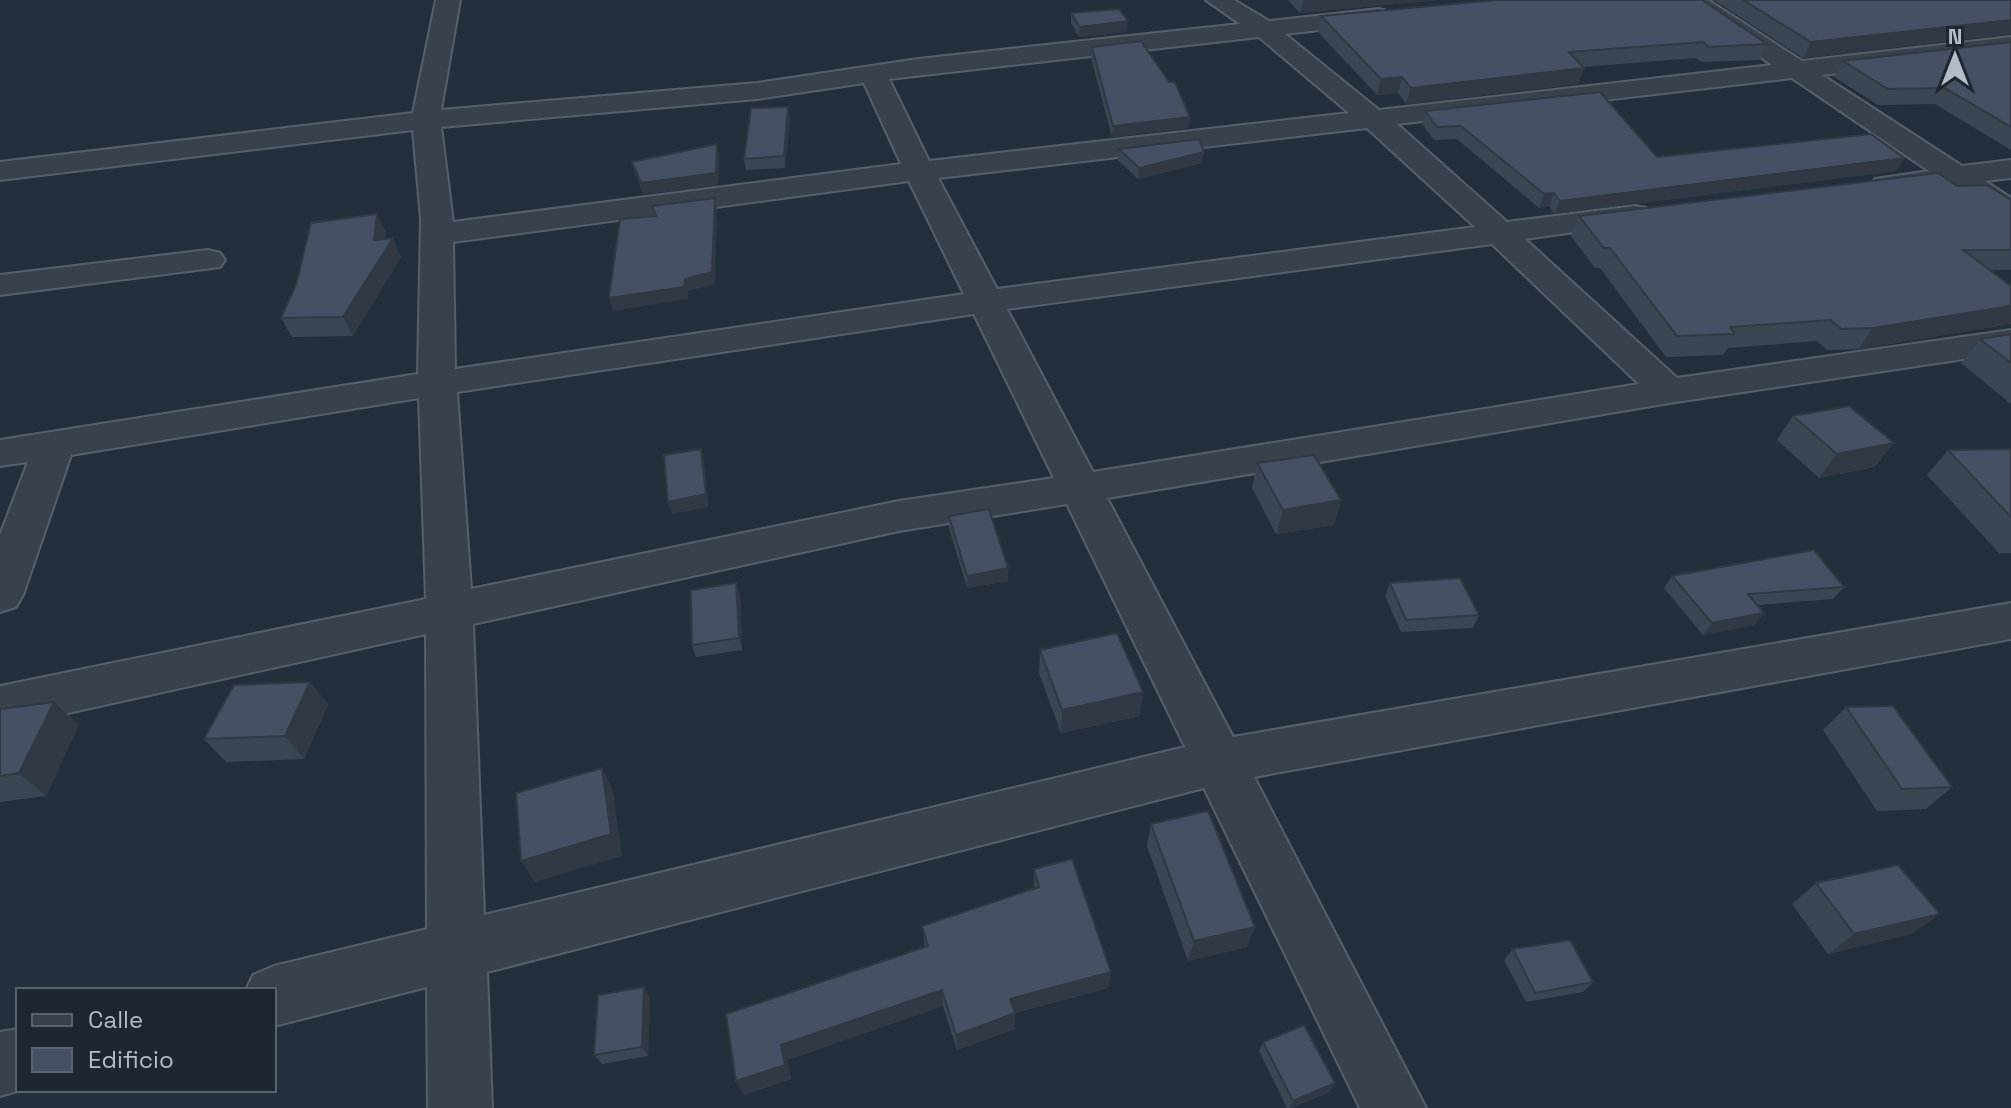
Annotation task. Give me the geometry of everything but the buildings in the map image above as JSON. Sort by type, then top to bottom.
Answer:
[{"type":"street","points":[[448,0],[426,120],[437,234],[438,383],[449,609],[460,1108]]},
{"type":"street","points":[[1218,0],[1262,27],[1412,151],[1669,391]]},
{"type":"street","points":[[1692,0],[2011,212]]},
{"type":"street","points":[[0,171],[426,120],[757,91],[1262,27],[1403,13]]},
{"type":"street","points":[[437,234],[920,171],[2011,45]]},
{"type":"street","points":[[874,74],[885,103],[988,301],[1217,762],[1394,1108]]},
{"type":"street","points":[[1846,190],[2011,169]]},
{"type":"street","points":[[0,453],[438,383],[988,301],[1672,211]]},
{"type":"street","points":[[0,285],[208,260]]},
{"type":"street","points":[[0,707],[449,609],[899,516],[1327,450],[1669,391],[2011,341]]},
{"type":"street","points":[[0,595],[54,445]]},
{"type":"street","points":[[276,996],[1217,762],[2011,621]]}]
